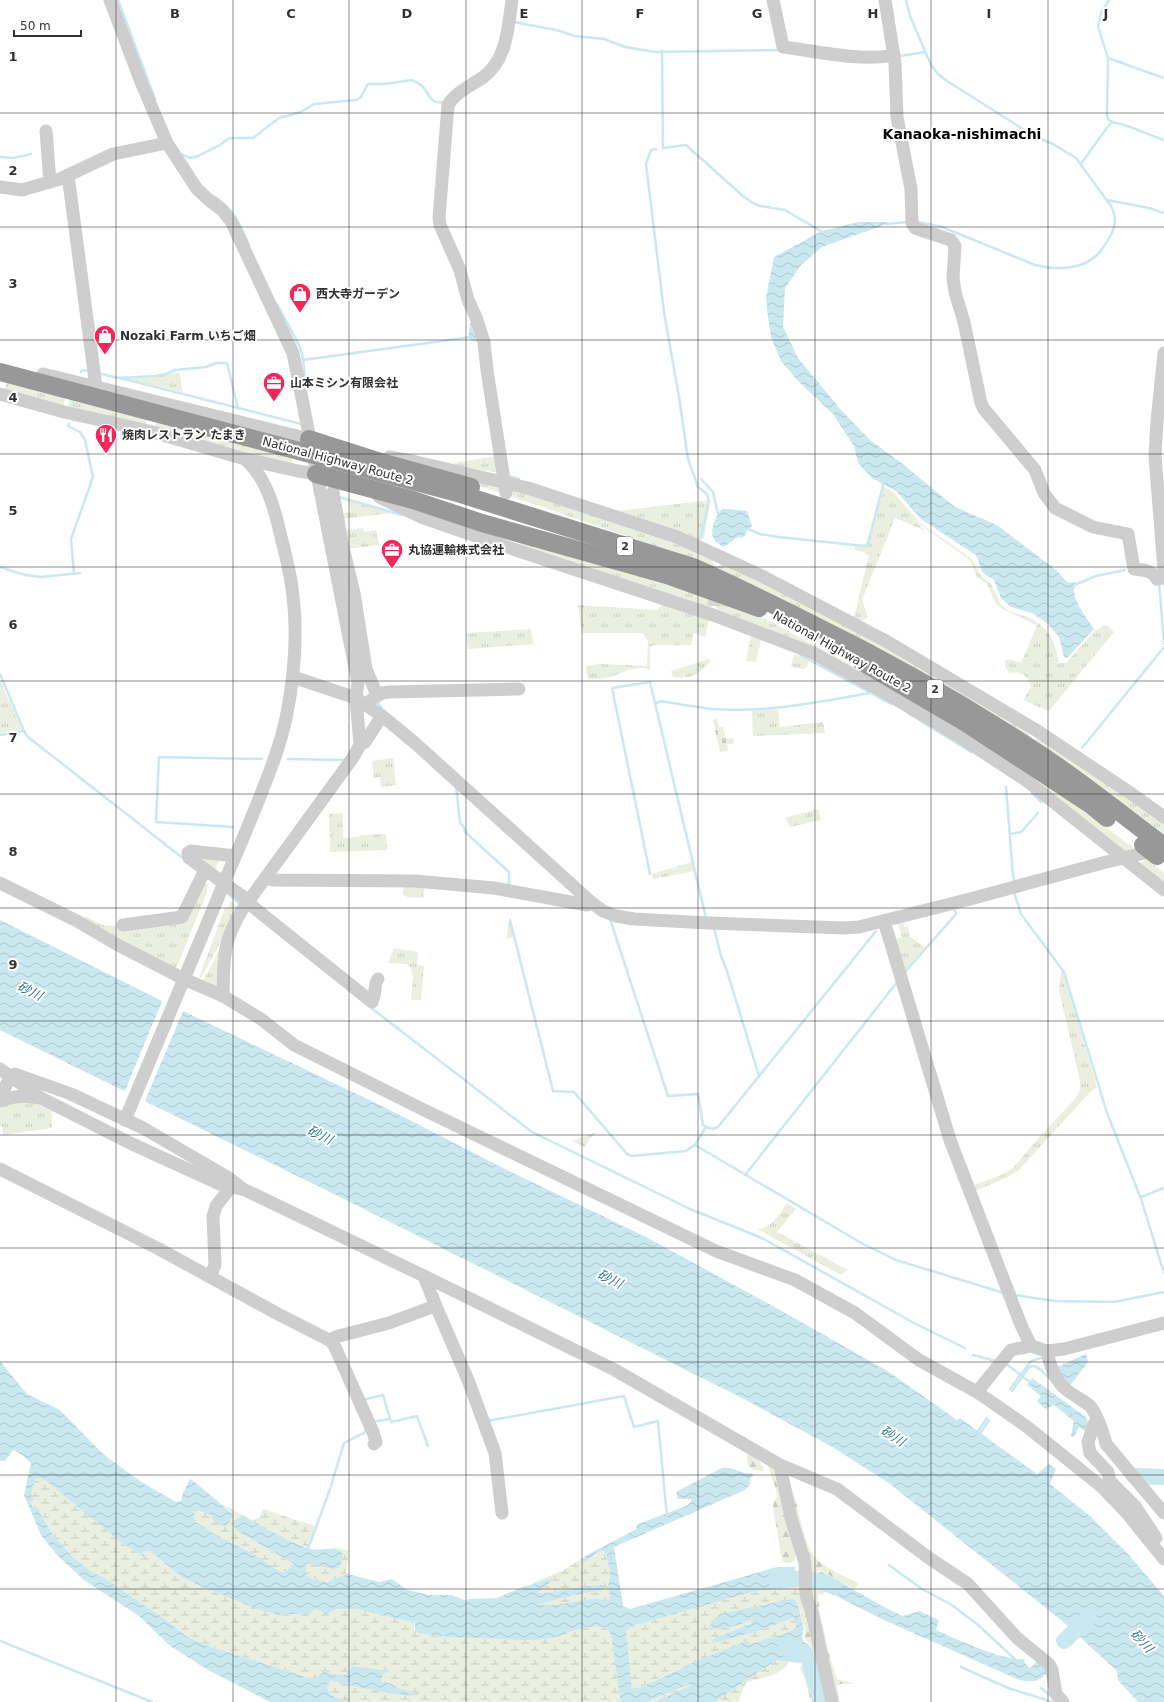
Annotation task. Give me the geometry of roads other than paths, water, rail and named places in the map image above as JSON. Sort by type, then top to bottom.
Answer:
[{"type":"highway","name":"National Highway Route 2","points":[[1,367],[454,492],[693,567],[732,584],[827,631],[896,667],[971,710],[1042,756],[1097,795],[1158,850]]},
{"type":"highway","points":[[309,438],[384,463],[498,495],[561,516],[648,546],[693,567]]},
{"type":"highway","points":[[316,474],[412,500],[482,524],[667,575],[772,613]]},
{"type":"highway","name":"National Highway Route 2","points":[[558,524],[589,539],[670,566],[730,592],[772,613],[892,679],[966,723],[1158,850]]},
{"type":"street","points":[[110,0],[139,76],[167,143],[197,189],[222,210],[239,236],[259,284],[293,353],[358,683],[382,716],[416,744],[592,903],[603,911],[616,916],[634,918],[709,924],[844,928],[884,921],[1158,850]]},
{"type":"street","points":[[505,487],[484,342],[476,317],[468,300],[460,270],[440,225],[439,218],[448,105],[459,93],[487,74],[496,64],[504,47],[512,0]]},
{"type":"street","points":[[773,0],[783,47],[850,56],[885,57],[894,55]]},
{"type":"street","points":[[885,0],[894,55],[897,117],[911,189],[912,221],[915,228],[953,242],[955,292],[964,322],[981,403],[984,410],[1034,470],[1044,493],[1055,508],[1093,527],[1128,534],[1134,569],[1146,570],[1155,575],[1162,576],[1155,456],[1164,352]]},
{"type":"street","points":[[46,131],[50,182]]},
{"type":"street","points":[[0,186],[22,190],[69,177],[113,154],[167,143]]},
{"type":"street","points":[[69,177],[95,377]]},
{"type":"street","points":[[0,386],[1,367],[70,381],[95,377],[157,403],[309,438]]},
{"type":"street","points":[[64,412],[70,381]]},
{"type":"street","points":[[0,394],[64,412],[149,432],[287,469],[316,474]]},
{"type":"street","points":[[149,432],[157,403]]},
{"type":"street","points":[[357,453],[412,461],[505,487],[581,504],[677,537],[717,561],[762,576],[886,641],[1033,735],[1132,794],[1164,817]]},
{"type":"street","points":[[128,1114],[276,753],[283,727],[292,677],[295,647],[293,597],[283,546],[268,492],[256,470],[245,458]]},
{"type":"street","points":[[268,492],[273,476],[287,469]]},
{"type":"street","points":[[350,483],[421,517],[515,545],[713,610],[813,653],[960,737],[1009,763],[1033,786],[1164,890]]},
{"type":"street","points":[[223,996],[224,956],[227,939],[232,926],[245,902],[266,878],[352,759],[360,743],[372,687],[365,663],[354,593],[342,543],[333,492]]},
{"type":"street","points":[[292,677],[369,699],[389,692],[519,689]]},
{"type":"street","points":[[360,743],[365,742],[382,716]]},
{"type":"street","points":[[235,856],[191,851],[188,852],[189,858],[204,873],[258,910],[372,1002],[376,994],[376,982],[378,979]]},
{"type":"street","points":[[123,925],[182,917],[204,873]]},
{"type":"street","points":[[266,878],[273,880],[415,881],[494,888],[587,905],[592,903]]},
{"type":"street","points":[[0,883],[77,921],[118,945],[184,979],[223,996],[261,1018],[294,1044],[488,1142],[716,1251],[796,1280],[854,1313],[919,1360],[977,1392],[1026,1426],[1102,1487],[1126,1512],[1164,1559]]},
{"type":"street","points":[[884,921],[950,1140],[1009,1295],[1031,1346],[1048,1355],[1064,1349],[1164,1323]]},
{"type":"street","points":[[5,1072],[15,1074],[128,1114],[165,1141],[236,1186],[615,1370],[780,1465],[837,1489],[929,1558],[968,1584],[1017,1638],[1049,1664],[1052,1670],[1056,1694],[1063,1702]]},
{"type":"street","points":[[0,1096],[5,1072]]},
{"type":"street","points":[[5,1072],[41,1098],[137,1146],[222,1185],[236,1186]]},
{"type":"street","points":[[0,1102],[12,1097],[26,1095],[41,1098]]},
{"type":"street","points":[[0,1169],[211,1275],[331,1341],[376,1438],[376,1442],[374,1444]]},
{"type":"street","points":[[211,1275],[215,1265],[213,1217],[216,1206],[236,1186]]},
{"type":"street","points":[[424,1276],[468,1380],[495,1453],[502,1513]]},
{"type":"street","points":[[331,1341],[335,1337],[398,1320],[432,1307],[435,1304]]},
{"type":"street","points":[[977,1392],[1005,1355],[1011,1350],[1031,1346]]},
{"type":"street","points":[[1048,1355],[1051,1368],[1058,1381],[1066,1390],[1090,1406],[1103,1430],[1106,1444],[1164,1513]]},
{"type":"street","points":[[1098,1422],[1094,1424],[1088,1442],[1090,1453],[1108,1472],[1110,1481],[1135,1506],[1164,1550]]},
{"type":"street","points":[[780,1465],[791,1518],[804,1558],[806,1569],[804,1585],[812,1613],[832,1702]]},
{"type":"water","points":[[859,222],[887,222],[887,224],[822,247],[802,264],[785,288],[783,327],[798,358],[842,411],[871,441],[899,461],[955,507],[997,525],[1056,570],[1066,581],[1070,583],[1075,582],[1076,585],[1074,590],[1077,601],[1094,629],[1067,658],[1064,657],[1059,637],[1048,624],[1032,613],[1011,607],[1001,598],[994,580],[982,572],[977,556],[921,519],[896,491],[872,478],[858,463],[854,446],[833,414],[798,381],[781,361],[771,337],[766,297],[774,257],[822,231]]},
{"type":"water","points":[[473,318],[478,343],[468,338],[470,324]]},
{"type":"water","points":[[722,509],[747,511],[752,526],[746,531],[746,534],[742,538],[738,537],[724,547],[717,543],[712,532],[716,519]]},
{"type":"water","name":"砂川","points":[[0,920],[162,1001],[386,1108],[501,1167],[646,1237],[780,1310],[889,1372],[957,1420],[960,1418],[1037,1474],[1049,1464],[1056,1469],[1050,1484],[1090,1516],[1128,1554],[1164,1596],[1164,1702],[1138,1702],[1118,1680],[1117,1671],[1061,1620],[890,1484],[834,1448],[744,1399],[354,1204],[0,1030]]},
{"type":"water","points":[[1086,1354],[1088,1362],[1069,1387],[1055,1368]]},
{"type":"water","points":[[0,1361],[27,1394],[60,1410],[104,1455],[143,1483],[176,1502],[181,1501],[190,1479],[193,1481],[233,1515],[229,1523],[225,1526],[216,1522],[210,1514],[206,1515],[197,1509],[195,1510],[194,1521],[216,1535],[252,1553],[281,1572],[285,1572],[294,1564],[237,1531],[234,1526],[235,1521],[238,1518],[244,1517],[286,1539],[312,1549],[333,1549],[340,1551],[342,1554],[342,1562],[339,1568],[333,1569],[307,1563],[306,1575],[313,1579],[327,1582],[348,1574],[379,1582],[392,1579],[408,1590],[429,1595],[452,1595],[467,1601],[469,1599],[497,1598],[520,1588],[556,1577],[538,1593],[549,1593],[597,1585],[602,1585],[604,1587],[602,1590],[536,1605],[554,1605],[598,1598],[607,1602],[610,1597],[608,1587],[610,1574],[607,1556],[604,1551],[600,1551],[583,1563],[583,1559],[587,1555],[635,1530],[638,1524],[686,1506],[691,1502],[691,1499],[678,1499],[676,1492],[722,1468],[730,1468],[745,1473],[752,1473],[753,1476],[750,1478],[750,1484],[745,1490],[614,1547],[623,1606],[630,1609],[777,1567],[795,1567],[795,1574],[797,1575],[795,1587],[756,1591],[636,1625],[626,1630],[632,1688],[641,1687],[699,1660],[744,1642],[749,1644],[787,1633],[796,1627],[796,1621],[793,1618],[759,1631],[715,1643],[712,1642],[713,1639],[755,1622],[756,1619],[722,1628],[710,1630],[709,1627],[720,1614],[792,1599],[796,1600],[804,1629],[802,1636],[804,1642],[809,1645],[807,1652],[801,1663],[776,1660],[715,1702],[653,1702],[690,1686],[690,1684],[647,1702],[619,1702],[620,1698],[611,1635],[607,1628],[582,1628],[547,1639],[516,1640],[425,1634],[415,1632],[415,1623],[356,1609],[337,1609],[327,1614],[315,1609],[310,1613],[278,1615],[258,1609],[183,1578],[150,1551],[144,1551],[143,1554],[149,1560],[123,1544],[46,1481],[38,1478],[34,1481],[31,1494],[34,1500],[31,1502],[32,1506],[38,1509],[53,1535],[74,1558],[90,1571],[103,1577],[165,1619],[186,1636],[203,1644],[309,1678],[316,1679],[324,1671],[335,1675],[345,1675],[352,1666],[384,1670],[388,1668],[388,1671],[383,1674],[381,1681],[383,1683],[390,1683],[398,1688],[419,1694],[403,1695],[331,1681],[327,1685],[328,1690],[334,1697],[350,1702],[270,1702],[208,1670],[169,1645],[139,1616],[84,1580],[56,1554],[41,1535],[24,1495],[31,1463],[22,1455],[13,1450],[5,1461],[0,1461]]},
{"type":"water","points":[[1032,1378],[1087,1418],[1089,1431],[1086,1432],[1079,1427],[1074,1437],[1071,1436],[1074,1421],[1054,1405],[1045,1409],[1037,1401],[1041,1396],[1027,1385]]},
{"type":"water","points":[[821,1571],[884,1607],[903,1616],[919,1611],[939,1620],[936,1630],[1005,1657],[1024,1659],[1024,1662],[1030,1668],[1038,1660],[1048,1670],[1039,1680],[1026,1681],[1017,1679],[884,1620],[824,1590],[813,1582],[814,1576]]},
{"type":"waterway","points":[[118,0],[155,99]]},
{"type":"waterway","points":[[906,0],[910,16],[931,65],[938,74],[1034,136],[1053,144],[1076,158],[1111,206],[1115,220],[1112,234],[1101,251],[1084,264],[1068,268],[1051,268],[1035,265],[942,227],[918,222]]},
{"type":"waterway","points":[[1109,0],[1101,13],[1098,26],[1108,58],[1107,115],[1108,119],[1112,122]]},
{"type":"waterway","points":[[514,22],[556,30],[575,36],[604,39],[625,47],[655,52],[779,50]]},
{"type":"waterway","points":[[662,51],[663,148],[686,145],[744,197],[753,203],[760,206],[785,210],[824,233]]},
{"type":"waterway","points":[[900,56],[925,52]]},
{"type":"waterway","points":[[1108,58],[1164,78]]},
{"type":"waterway","points":[[180,154],[191,158],[220,145],[229,138],[253,138],[279,118],[301,112],[314,104],[356,100],[361,97],[368,84],[385,84],[412,80],[423,87],[433,101],[440,103],[444,102]]},
{"type":"waterway","points":[[1081,164],[1112,122],[1132,127],[1164,140]]},
{"type":"waterway","points":[[656,149],[651,150],[646,164],[664,312],[688,459],[696,481]]},
{"type":"waterway","points":[[0,157],[13,158],[31,154]]},
{"type":"waterway","points":[[215,197],[232,212],[249,245]]},
{"type":"waterway","points":[[1107,200],[1149,208],[1164,213]]},
{"type":"waterway","points":[[886,224],[909,222]]},
{"type":"waterway","points":[[277,304],[300,347],[306,387]]},
{"type":"waterway","points":[[303,360],[471,337]]},
{"type":"waterway","points":[[98,373],[118,378],[155,376],[166,374],[175,370],[206,367],[216,363],[227,363],[238,408]]},
{"type":"waterway","points":[[81,372],[82,370],[89,371]]},
{"type":"waterway","points":[[120,378],[301,424]]},
{"type":"waterway","points":[[73,405],[75,398]]},
{"type":"waterway","points":[[69,424],[68,426],[80,432],[85,440],[93,477],[71,539],[74,574]]},
{"type":"waterway","points":[[508,476],[519,479]]},
{"type":"waterway","points":[[701,479],[713,492],[718,514]]},
{"type":"waterway","points":[[689,536],[698,539],[701,537],[709,502],[707,494],[697,486],[696,481]]},
{"type":"waterway","points":[[748,529],[760,534],[778,537],[865,546],[868,543],[884,482]]},
{"type":"waterway","points":[[339,497],[402,515]]},
{"type":"waterway","points":[[0,567],[25,575],[41,577],[80,573]]},
{"type":"waterway","points":[[1074,585],[1096,576],[1125,570]]},
{"type":"waterway","points":[[1159,582],[1164,644]]},
{"type":"waterway","points":[[346,588],[350,608]]},
{"type":"waterway","points":[[1082,748],[1164,647]]},
{"type":"waterway","points":[[800,655],[891,704]]},
{"type":"waterway","points":[[0,674],[24,731],[28,737],[184,859]]},
{"type":"waterway","points":[[650,874],[612,688],[650,682],[706,918]]},
{"type":"waterway","points":[[656,703],[661,701],[713,709],[733,710],[792,706],[870,693]]},
{"type":"waterway","points":[[377,702],[384,711]]},
{"type":"waterway","points":[[908,713],[971,752]]},
{"type":"waterway","points":[[0,735],[24,731]]},
{"type":"waterway","points":[[233,827],[156,822],[159,757],[262,759]]},
{"type":"waterway","points":[[288,759],[345,760]]},
{"type":"waterway","points":[[456,785],[460,823],[464,827],[465,832],[509,872],[509,887]]},
{"type":"waterway","points":[[1006,787],[1013,876],[1015,882]]},
{"type":"waterway","points":[[1032,793],[1041,802],[1042,801]]},
{"type":"waterway","points":[[1010,834],[1021,832],[1038,813]]},
{"type":"waterway","points":[[1014,892],[1021,914],[1064,972],[1107,1113],[1141,1199],[1164,1273]]},
{"type":"waterway","points":[[227,893],[240,904]]},
{"type":"waterway","points":[[905,972],[956,914],[954,907]]},
{"type":"waterway","points":[[610,919],[668,1096],[698,1094],[703,1125],[706,1127]]},
{"type":"waterway","points":[[510,920],[553,1091],[574,1092],[627,1154],[632,1156],[686,1151],[695,1145],[863,1244],[896,1260],[1004,1293]]},
{"type":"waterway","points":[[714,928],[721,956],[759,1076]]},
{"type":"waterway","points":[[695,1145],[706,1127],[713,1129],[718,1127],[876,931]]},
{"type":"waterway","points":[[745,1175],[898,981]]},
{"type":"waterway","points":[[370,1007],[532,1132],[690,1209],[762,1238],[914,1323],[965,1348]]},
{"type":"waterway","points":[[1141,1197],[1164,1188]]},
{"type":"waterway","points":[[1015,1295],[1055,1301],[1114,1302],[1164,1292]]},
{"type":"waterway","points":[[973,1355],[996,1361]]},
{"type":"waterway","points":[[1010,1389],[1031,1361],[1045,1357]]},
{"type":"waterway","points":[[1005,1363],[1031,1383]]},
{"type":"waterway","points":[[1012,1391],[1029,1367],[1032,1366],[1041,1370],[1052,1381]]},
{"type":"waterway","points":[[363,1400],[383,1395],[391,1422],[417,1416],[428,1446]]},
{"type":"waterway","points":[[487,1421],[624,1396],[634,1427],[658,1421],[667,1517]]},
{"type":"waterway","points":[[976,1434],[987,1418]]},
{"type":"waterway","points":[[372,1422],[390,1419]]},
{"type":"waterway","points":[[979,1435],[989,1420]]},
{"type":"waterway","points":[[308,1549],[329,1492],[344,1443],[364,1433],[366,1430]]},
{"type":"waterway","points":[[1134,1476],[1164,1477]]},
{"type":"waterway","points":[[889,1565],[922,1589],[952,1605],[978,1625],[1018,1662]]},
{"type":"waterway","points":[[775,1579],[797,1578],[820,1581],[834,1587]]},
{"type":"waterway","points":[[1064,1641],[1089,1617]]},
{"type":"waterway","points":[[0,1641],[152,1702]]},
{"type":"waterway","points":[[785,1648],[804,1653],[808,1656],[821,1702]]},
{"type":"waterway","points":[[961,1667],[1008,1688],[1053,1702]]},
{"type":"waterway","points":[[1041,1688],[1051,1696]]},
{"type":"tunnel","points":[[714,606],[717,566]]},
{"type":"place","name":"西大寺ガーデン","points":[[300,314]]},
{"type":"place","name":"Nozaki Farm いちご畑","points":[[105,356]]},
{"type":"place","name":"山本ミシン有限会社","points":[[274,402]]},
{"type":"place","name":"焼肉レストラン たまき","points":[[106,454]]},
{"type":"place","name":"丸協運輸株式会社","points":[[392,570]]},
{"type":"district","name":"Kanaoka-nishimachi","points":[[962,134]]}]
